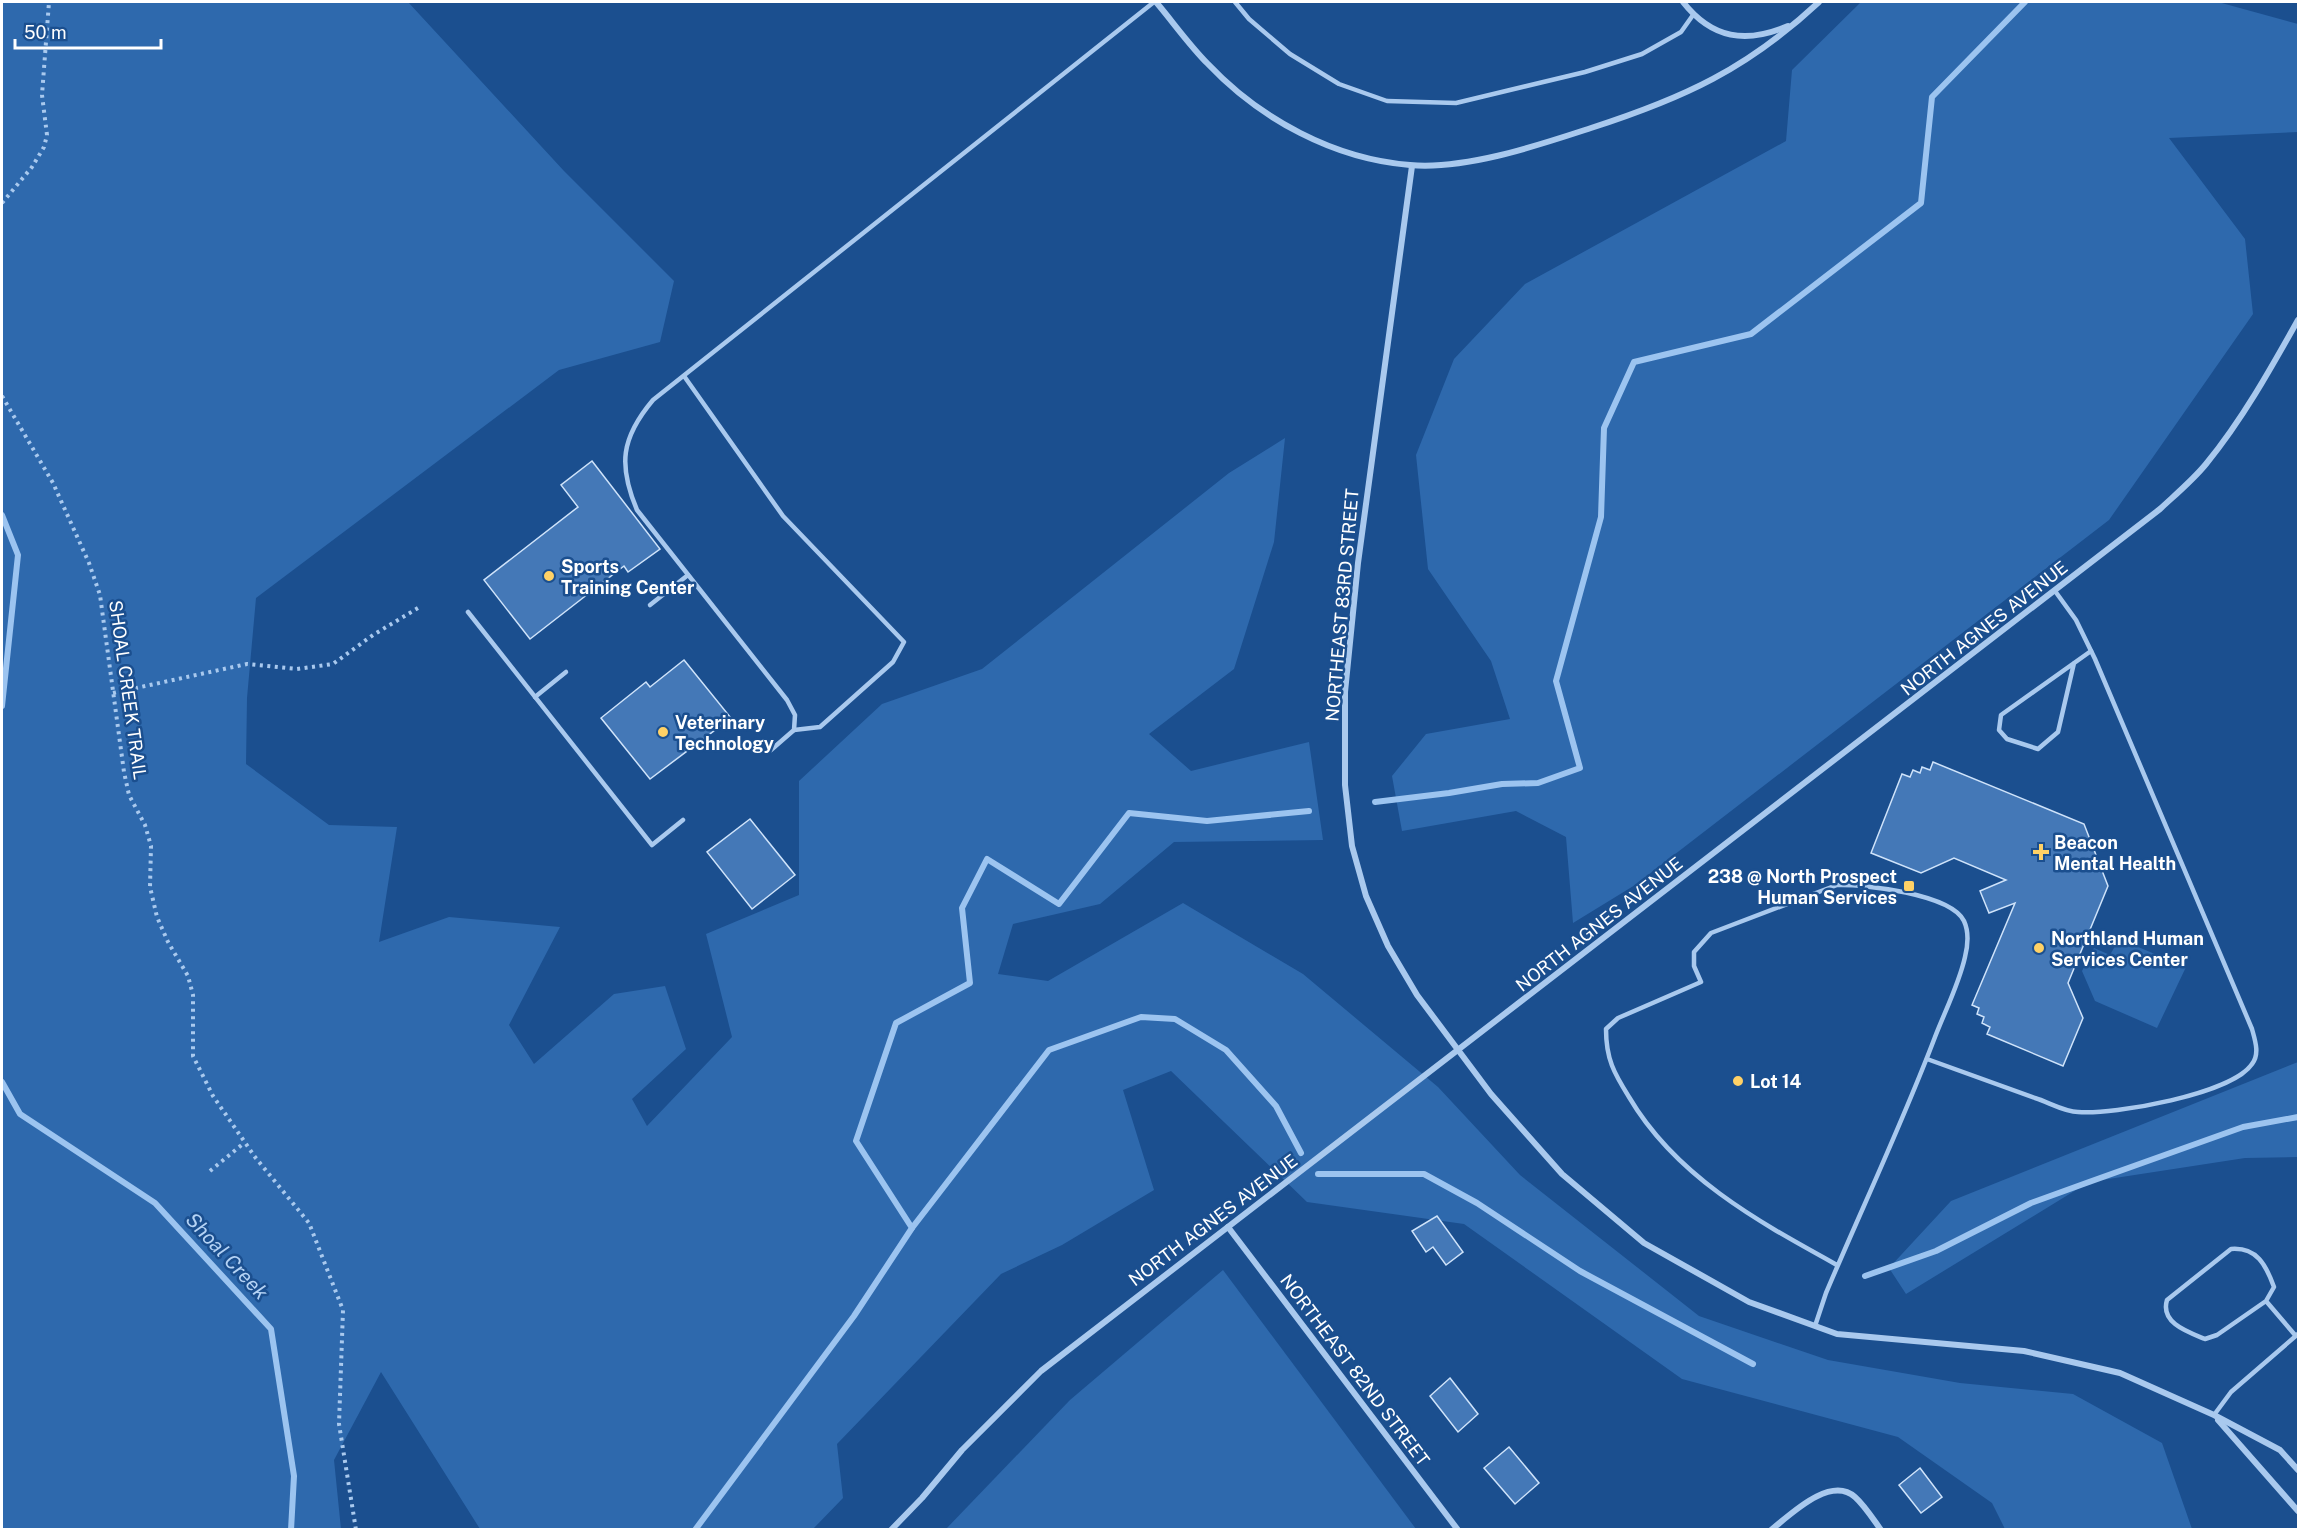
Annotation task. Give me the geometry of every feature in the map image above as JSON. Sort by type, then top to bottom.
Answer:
[{"type":"street","points":[[1155,2],[1207,64],[1243,98],[1279,121],[1327,145],[1371,159],[1412,166],[1486,158],[1540,144],[1643,111],[1702,86],[1746,61],[1796,23],[1818,2]]},
{"type":"street","points":[[1683,2],[1693,15],[1716,30],[1739,36],[1764,36],[1796,23]]},
{"type":"street","name":"NORTHEAST 83RD STREET","points":[[1412,166],[1358,563],[1345,692],[1345,786],[1352,846],[1366,896],[1388,946],[1417,995],[1491,1094],[1562,1174],[1644,1243],[1749,1302],[1837,1334],[2024,1351],[2120,1373],[2214,1415],[2280,1450],[2298,1470]]},
{"type":"street","name":"NORTH AGNES AVENUE","points":[[891,1530],[922,1498],[962,1450],[1041,1371],[2160,509],[2204,466],[2261,386],[2298,320]]},
{"type":"street","name":"NORTHEAST 82ND STREET","points":[[1228,1227],[1458,1530]]},
{"type":"street","name":"NORTHEAST 83RD STREET","points":[[2214,1415],[2298,1511]]},
{"type":"street","points":[[1771,1530],[1823,1492],[1839,1491],[1850,1493],[1881,1530]]},
{"type":"lane","points":[[794,730],[795,715],[787,700],[637,510],[627,487],[624,461],[628,437],[637,418],[653,400],[1155,2]]},
{"type":"lane","points":[[1235,2],[1249,20],[1290,54],[1339,84],[1387,101],[1456,104],[1642,54],[1680,32],[1693,15]]},
{"type":"lane","points":[[684,376],[783,516],[904,642],[893,662],[820,727],[794,730],[771,750]]},
{"type":"lane","points":[[650,605],[688,575]]},
{"type":"lane","points":[[1926,1059],[2077,1113],[2136,1109],[2174,1100],[2244,1074],[2254,1062],[2257,1048],[2252,1029],[2091,651],[2076,620],[2055,591]]},
{"type":"lane","points":[[468,612],[652,845],[683,820]]},
{"type":"lane","points":[[2074,663],[2058,732],[2038,749],[2007,740],[1999,730],[2001,715],[2074,663],[2091,651]]},
{"type":"lane","points":[[535,697],[566,672]]},
{"type":"lane","points":[[1815,1326],[1838,1265],[1926,1059],[1965,959],[1969,939],[1964,920],[1956,911],[1937,900],[1852,884],[1837,885],[1711,933],[1700,942],[1694,952],[1694,966],[1701,982],[1618,1018],[1606,1029],[1610,1066],[1636,1109],[1676,1160],[1767,1226],[1838,1265]]},
{"type":"lane","points":[[2244,1248],[2254,1253],[2267,1268],[2274,1287],[2266,1301],[2217,1335],[2205,1339],[2182,1329],[2168,1317],[2165,1308],[2167,1300],[2232,1249],[2244,1248]]},
{"type":"lane","points":[[2214,1415],[2231,1392],[2271,1360],[2297,1334],[2266,1301]]},
{"type":"path","points":[[2,203],[32,166],[44,147],[47,135],[42,95],[50,2]]},
{"type":"path","name":"SHOAL CREEK TRAIL","points":[[2,396],[53,483],[89,562],[100,595],[129,795],[145,825],[151,846],[150,887],[157,917],[168,942],[188,976],[193,995],[193,1056],[213,1096],[244,1143],[309,1223],[343,1310],[339,1424],[356,1530]]},
{"type":"path","points":[[113,693],[247,664],[297,669],[333,664],[373,635],[418,608]]},
{"type":"path","points":[[210,1171],[244,1143]]},
{"type":"shaded area","points":[[2,2],[408,2],[564,171],[674,281],[660,342],[559,370],[256,598],[247,698],[246,764],[329,825],[397,827],[379,942],[449,917],[560,927],[509,1025],[534,1064],[614,994],[665,986],[686,1049],[632,1099],[647,1126],[732,1037],[706,934],[799,895],[799,781],[882,704],[982,669],[1229,473],[1285,438],[1274,542],[1234,669],[1149,734],[1191,771],[1309,742],[1323,840],[1174,842],[1100,904],[1013,924],[998,974],[1048,981],[1183,903],[1303,974],[1438,1087],[1520,1175],[1699,1316],[1828,1360],[1960,1383],[2073,1394],[2162,1443],[2192,1529],[2005,1529],[1992,1503],[1898,1437],[1682,1379],[1464,1224],[1307,1202],[1171,1071],[1123,1090],[1154,1190],[1062,1245],[1001,1274],[837,1444],[843,1498],[813,1529],[480,1529],[381,1372],[334,1460],[341,1529],[2,1530]]},
{"type":"shaded area","points":[[1861,2],[2218,2],[2298,24],[2298,132],[2169,138],[2245,239],[2253,314],[2109,520],[1635,885],[1573,923],[1566,837],[1516,811],[1402,831],[1392,776],[1426,734],[1510,719],[1491,661],[1428,569],[1416,455],[1454,359],[1525,284],[1786,141],[1792,70]]},
{"type":"shaded area","points":[[2119,939],[2186,967],[2157,1028],[2095,1001],[2082,971],[2094,948],[2110,955]]},
{"type":"shaded area","points":[[2298,1062],[2298,1157],[2245,1158],[2089,1182],[1906,1294],[1889,1268],[1951,1201]]},
{"type":"shaded area","points":[[1223,1270],[1416,1529],[946,1529],[1070,1400]]},
{"type":"building","name":"Sports Training Center","points":[[592,461],[660,549],[628,572],[624,566],[530,639],[484,580],[578,507],[561,485]]},
{"type":"building","name":"Veterinary Technology","points":[[684,660],[731,718],[650,779],[601,718],[646,682],[650,687]]},
{"type":"building","name":"Northland Human Services Center","points":[[1933,762],[2084,824],[2108,886],[2068,983],[2083,1018],[2063,1066],[1987,1034],[1990,1027],[1982,1023],[1984,1017],[1977,1014],[1979,1008],[1972,1005],[2015,903],[1989,913],[1980,891],[2006,880],[1954,858],[1921,873],[1871,853],[1902,774],[1910,777],[1913,770],[1920,773],[1922,767],[1930,770]]},
{"type":"building","points":[[750,819],[795,875],[752,909],[707,852]]},
{"type":"building","points":[[1437,1216],[1463,1252],[1446,1265],[1433,1247],[1426,1252],[1412,1231]]},
{"type":"building","points":[[1450,1378],[1478,1414],[1458,1432],[1430,1396]]},
{"type":"building","points":[[1509,1447],[1539,1483],[1515,1504],[1484,1468]]},
{"type":"building","points":[[1920,1468],[1942,1497],[1921,1513],[1899,1485]]},
{"type":"waterway","points":[[1375,802],[1502,784],[1538,783],[1580,768],[1556,681],[1601,517],[1604,428],[1634,362],[1751,334],[1921,203],[1932,97],[2025,2]]},
{"type":"waterway","name":"Shoal Creek","points":[[2,515],[18,555],[2,706]]},
{"type":"waterway","points":[[695,1530],[854,1316],[912,1228],[856,1141],[896,1023],[970,983],[962,908],[987,859],[1059,904],[1129,813],[1207,821],[1309,811]]},
{"type":"waterway","points":[[912,1228],[1049,1050],[1141,1017],[1175,1019],[1226,1050],[1276,1106],[1301,1153]]},
{"type":"waterway","name":"Shoal Creek","points":[[2,1082],[20,1114],[155,1203],[271,1329],[294,1476],[291,1530]]},
{"type":"waterway","points":[[1865,1276],[1936,1251],[2031,1203],[2243,1127],[2298,1117]]},
{"type":"waterway","points":[[1318,1174],[1424,1174],[1477,1203],[1580,1271],[1753,1364]]},
{"type":"place","name":"Sports Training Center","points":[[549,576]]},
{"type":"place","name":"Veterinary Technology","points":[[663,732]]},
{"type":"place","name":"Beacon Mental Health","points":[[2041,852]]},
{"type":"place","name":"238 @ North Prospect Human Services","points":[[1909,886]]},
{"type":"place","name":"Northland Human Services Center","points":[[2039,948]]},
{"type":"place","name":"Lot 14","points":[[1738,1081]]}]
